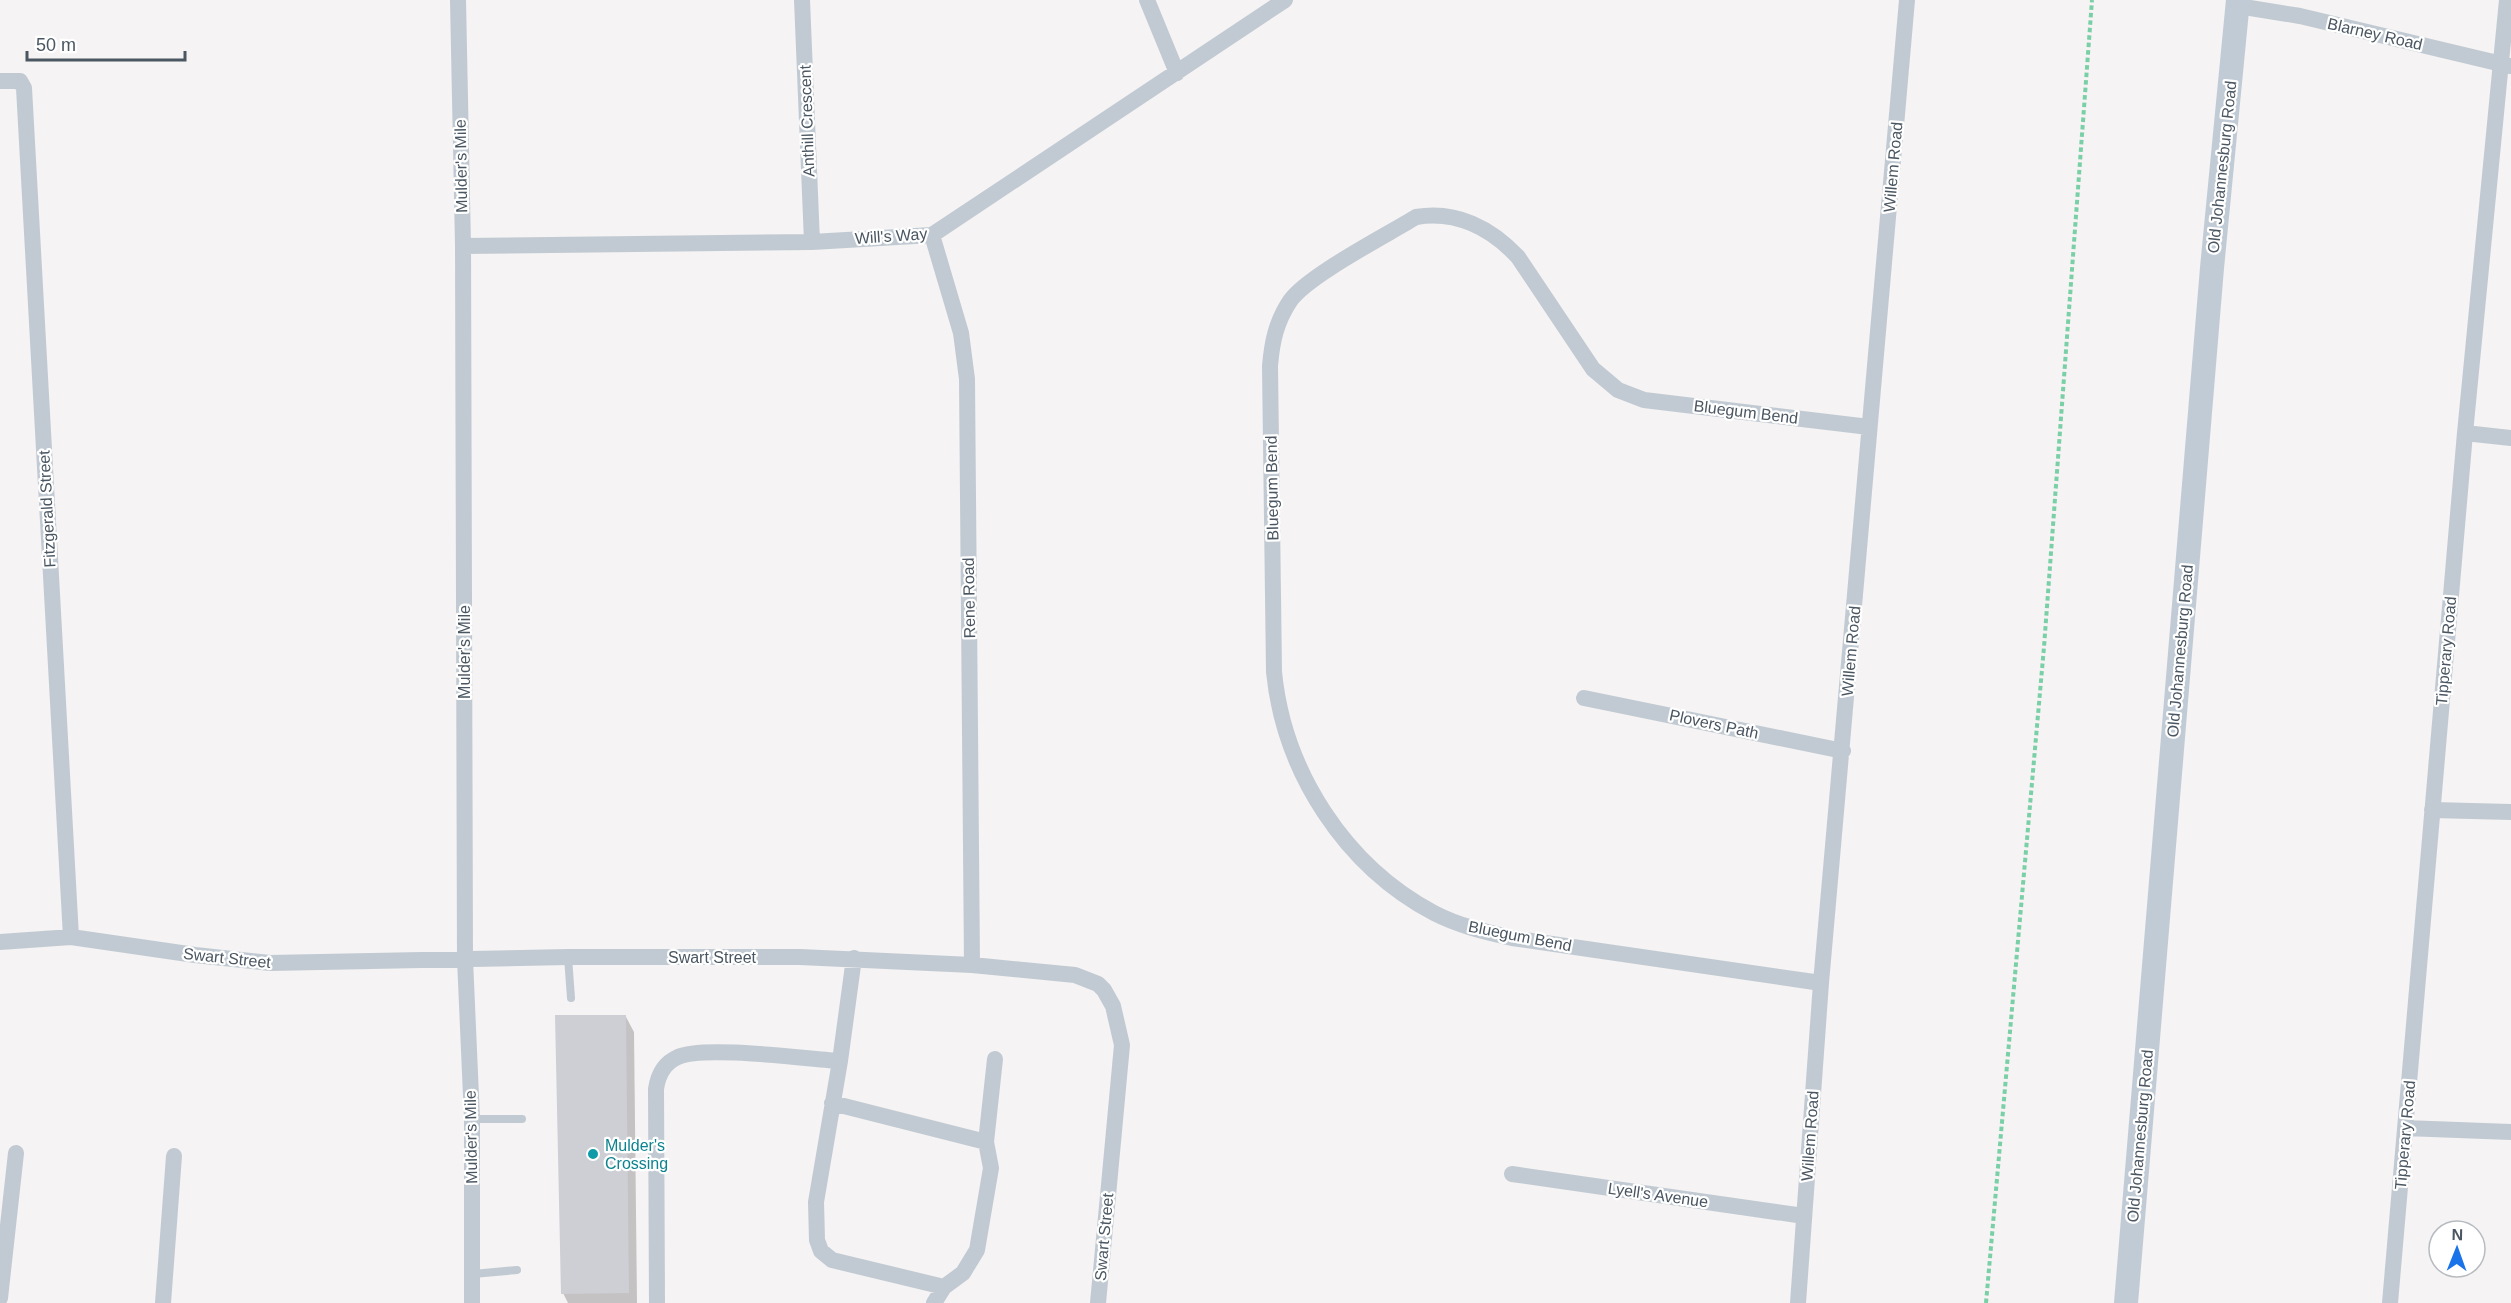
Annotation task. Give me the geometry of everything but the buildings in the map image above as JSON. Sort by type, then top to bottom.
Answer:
[{"type":"main road","name":"Old Johannesburg Road","points":[[2127,1303],[2212,268],[2238,3]]},
{"type":"street","name":"Mulder's Mile","points":[[458,0],[463,246],[465,959],[472,1119],[472,1303]]},
{"type":"street","name":"Anthill Crescent","points":[[802,0],[812,242]]},
{"type":"street","points":[[1147,0],[1177,74]]},
{"type":"street","name":"Will's Way","points":[[463,246],[812,242],[932,235],[1285,0]]},
{"type":"street","name":"Willem Road","points":[[1798,1303],[1821,983],[1907,0]]},
{"type":"street","name":"Tipperary Road","points":[[2390,1303],[2465,433],[2506,65],[2507,0]]},
{"type":"street","name":"Blarney Road","points":[[2238,3],[2506,65]]},
{"type":"street","name":"Fitzgerald Street","points":[[0,81],[21,81],[24,88],[71,938]]},
{"type":"street","name":"Bluegum Bend","points":[[1821,983],[1512,938],[1474,930],[1434,913],[1374,873],[1353,851],[1328,818],[1300,768],[1285,730],[1277,701],[1274,672],[1271,389],[1273,338],[1281,316],[1292,298],[1313,280],[1416,217],[1430,215],[1456,217],[1488,230],[1503,241],[1518,257],[1593,369],[1618,390],[1644,400],[1869,427]]},
{"type":"street","name":"Rene Road","points":[[932,235],[961,333],[967,379],[972,965]]},
{"type":"street","points":[[2465,433],[2511,438]]},
{"type":"street","name":"Plovers Path","points":[[1584,698],[1843,751]]},
{"type":"street","points":[[2432,810],[2511,812]]},
{"type":"street","name":"Swart Street","points":[[0,942],[71,938],[270,963],[568,957],[854,958],[972,965],[1076,975],[1098,984],[1113,1006],[1122,1045],[1098,1303]]},
{"type":"street","points":[[854,958],[840,1061],[816,1202],[815,1224],[821,1251],[832,1260],[944,1287]]},
{"type":"street","points":[[657,1303],[656,1089],[658,1077],[663,1068],[679,1056],[705,1052],[840,1061]]},
{"type":"street","points":[[934,1303],[944,1287],[963,1273],[977,1250],[991,1168],[986,1142],[995,1059]]},
{"type":"street","points":[[832,1103],[986,1142]]},
{"type":"street","points":[[2405,1128],[2511,1132]]},
{"type":"street","points":[[0,1298],[16,1153]]},
{"type":"street","points":[[163,1303],[174,1156]]},
{"type":"street","name":"Lyell's Avenue","points":[[1512,1174],[1804,1216]]},
{"type":"lane","points":[[568,957],[571,998]]},
{"type":"lane","points":[[472,1119],[522,1119]]},
{"type":"lane","points":[[473,1274],[518,1270]]},
{"type":"path","points":[[1986,1303],[2044,647],[2092,0]]},
{"type":"place","name":"Mulder's Crossing","points":[[593,1154]]}]
